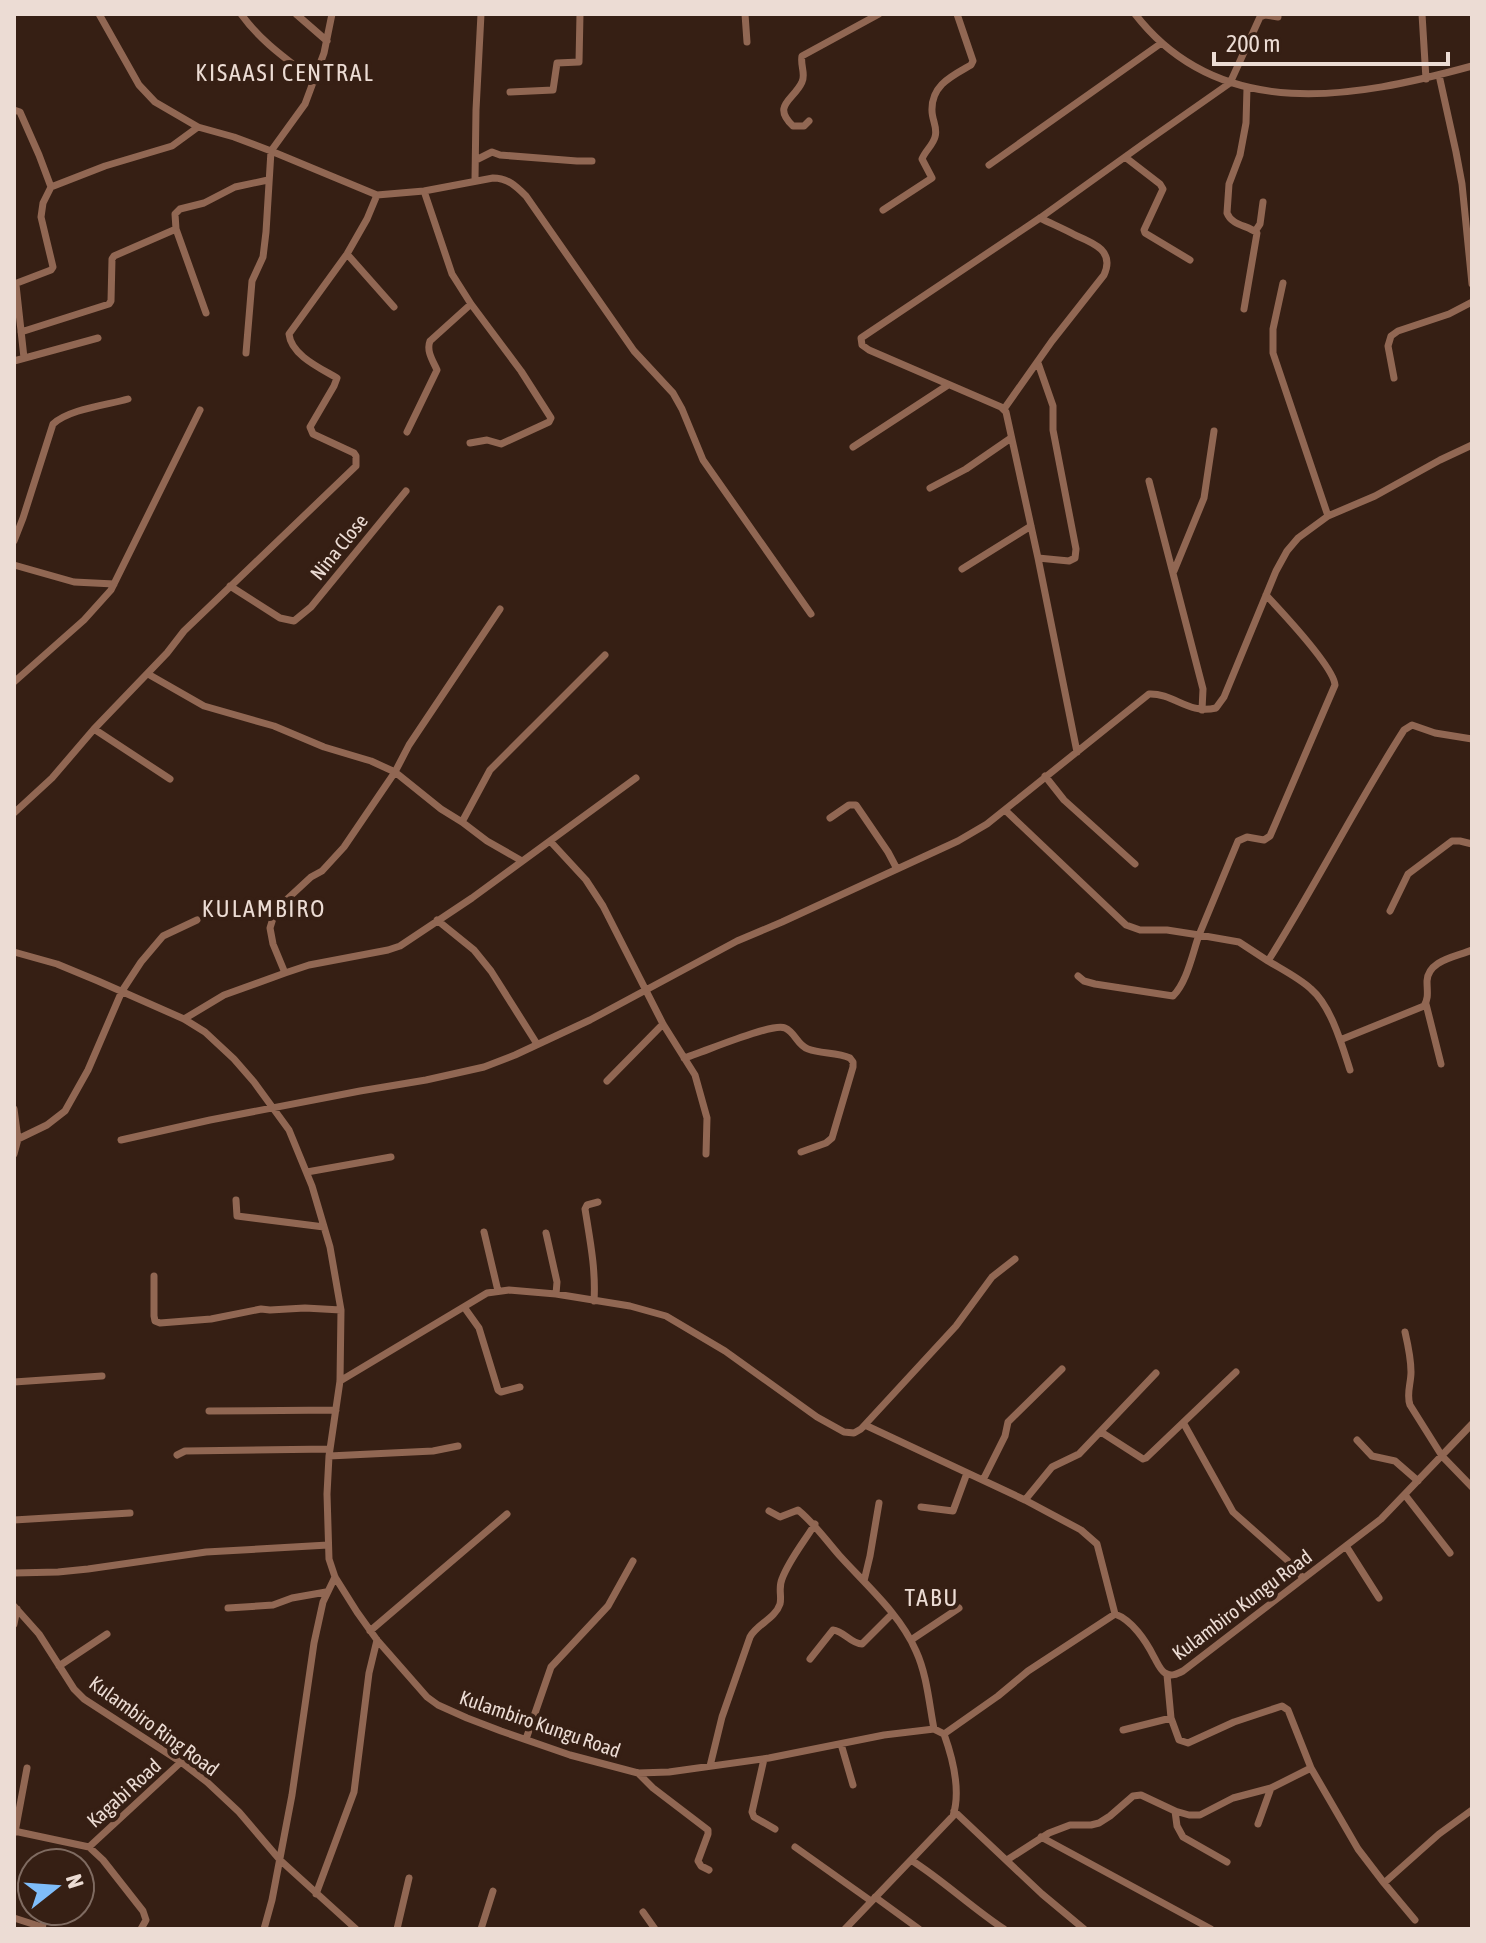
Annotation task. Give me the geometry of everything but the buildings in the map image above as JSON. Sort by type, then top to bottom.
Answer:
[{"type":"street","points":[[99,14],[139,85],[167,111],[198,127],[271,151],[377,195],[502,178],[517,187],[634,351],[673,393],[703,460],[811,614]]},
{"type":"street","points":[[241,14],[273,49],[315,81]]},
{"type":"street","points":[[296,14],[327,41]]},
{"type":"street","points":[[246,353],[253,275],[263,257],[271,151],[305,104],[327,41],[332,14]]},
{"type":"street","points":[[475,180],[481,14]]},
{"type":"street","points":[[510,92],[553,90],[557,63],[579,62],[580,14]]},
{"type":"street","points":[[745,14],[747,42]]},
{"type":"street","points":[[809,121],[804,126],[793,126],[783,112],[785,104],[804,78],[802,56],[879,14]]},
{"type":"street","points":[[883,210],[932,178],[922,159],[936,133],[932,111],[937,90],[943,81],[973,61],[957,14]]},
{"type":"street","points":[[1135,14],[1160,44],[1201,71],[1247,88],[1281,93],[1350,92],[1394,86],[1472,66]]},
{"type":"street","points":[[1422,14],[1426,79]]},
{"type":"street","points":[[1077,752],[1004,409],[869,350],[862,345],[861,338],[1040,218],[1230,83],[1260,17],[1278,17]]},
{"type":"street","points":[[989,165],[1160,44]]},
{"type":"street","points":[[1439,75],[1462,184],[1472,284]]},
{"type":"street","points":[[1247,88],[1246,123],[1240,155],[1229,184],[1227,213],[1233,222],[1256,230]]},
{"type":"street","points":[[14,110],[20,112],[51,187]]},
{"type":"street","points":[[24,358],[16,285],[53,267],[41,217],[43,203],[51,187],[105,166],[172,146],[198,127]]},
{"type":"street","points":[[476,160],[492,152],[592,161]]},
{"type":"street","points":[[1125,157],[1163,189],[1145,233],[1190,260]]},
{"type":"street","points":[[206,313],[176,229],[175,214],[180,209],[204,203],[235,187],[268,180]]},
{"type":"street","points":[[424,191],[452,274],[551,418],[549,422],[506,443],[487,440],[470,443]]},
{"type":"street","points":[[14,813],[52,778],[184,631],[356,466],[354,453],[310,430],[337,378],[316,366],[289,338],[290,330],[347,254],[377,195]]},
{"type":"street","points":[[1256,230],[1260,224],[1263,202]]},
{"type":"street","points":[[1004,409],[1104,275],[1107,262],[1096,244],[1040,218]]},
{"type":"street","points":[[21,332],[109,304],[114,256],[176,229]]},
{"type":"street","points":[[1244,309],[1258,236],[1256,230]]},
{"type":"street","points":[[347,254],[394,307]]},
{"type":"street","points":[[1283,283],[1273,329],[1273,353],[1328,516]]},
{"type":"street","points":[[1394,378],[1388,346],[1391,336],[1472,302]]},
{"type":"street","points":[[407,432],[437,370],[429,353],[430,341],[471,304]]},
{"type":"street","points":[[14,361],[98,338]]},
{"type":"street","points":[[1038,363],[1053,406],[1053,430],[1076,549],[1075,558],[1069,561],[1038,558]]},
{"type":"street","points":[[853,447],[948,385]]},
{"type":"street","points":[[14,541],[53,424],[69,414],[128,399]]},
{"type":"street","points":[[14,682],[105,598],[200,410]]},
{"type":"street","points":[[1173,573],[1204,498],[1214,431]]},
{"type":"street","points":[[930,488],[966,469],[1011,438]]},
{"type":"street","points":[[121,1140],[484,1067],[590,1020],[737,941],[958,841],[987,824],[1149,694],[1159,693],[1202,710],[1212,709],[1221,703],[1266,595],[1287,551],[1298,538],[1328,516],[1375,496],[1472,445]]},
{"type":"street","points":[[1149,481],[1203,689],[1202,710]]},
{"type":"street","name":"Nina Close","points":[[230,586],[280,618],[294,621],[311,607],[406,491]]},
{"type":"street","points":[[962,569],[1031,526]]},
{"type":"street","points":[[14,565],[74,582],[114,584]]},
{"type":"street","points":[[1078,976],[1095,984],[1176,994],[1238,841],[1247,837],[1264,840],[1270,836],[1335,685],[1327,667],[1293,623],[1266,595]]},
{"type":"street","points":[[285,973],[273,944],[270,928],[274,915],[344,847],[500,609]]},
{"type":"street","points":[[462,822],[490,770],[605,655]]},
{"type":"street","points":[[148,674],[204,706],[274,726],[395,772],[441,809],[522,861]]},
{"type":"street","points":[[1268,961],[1404,730],[1412,725],[1435,733],[1472,739]]},
{"type":"street","points":[[94,729],[170,779]]},
{"type":"street","points":[[1045,776],[1064,800],[1135,864]]},
{"type":"street","points":[[184,1019],[224,995],[309,965],[395,949],[636,778]]},
{"type":"street","points":[[830,818],[849,805],[856,805],[897,869]]},
{"type":"street","points":[[1005,810],[1126,925],[1140,930],[1167,930],[1239,942],[1313,990],[1325,1007],[1350,1070]]},
{"type":"street","points":[[550,841],[586,880],[603,906],[663,1024],[695,1075],[706,1108],[706,1154]]},
{"type":"street","points":[[1390,911],[1408,874],[1452,841],[1472,844]]},
{"type":"street","points":[[18,1139],[47,1125],[65,1111],[88,1070],[122,991],[141,962],[163,936],[197,920]]},
{"type":"street","points":[[437,920],[474,950],[491,971],[537,1044]]},
{"type":"street","points":[[1441,1064],[1426,1004],[1427,978],[1435,965],[1472,950]]},
{"type":"street","name":"Kulambiro Kungu Road","points":[[14,952],[57,964],[122,991],[205,1032],[234,1059],[289,1130],[307,1172],[330,1247],[341,1310],[340,1381],[329,1452],[329,1559],[335,1577],[370,1631],[418,1688],[438,1705],[570,1755],[638,1773],[669,1772],[764,1759],[884,1735],[934,1729]]},
{"type":"street","points":[[1340,1040],[1426,1004]]},
{"type":"street","points":[[607,1081],[663,1024]]},
{"type":"street","points":[[684,1058],[779,1027],[787,1029],[807,1049],[850,1058],[853,1067],[832,1138],[801,1152]]},
{"type":"street","points":[[14,1109],[18,1139],[14,1154]]},
{"type":"street","points":[[307,1172],[391,1157]]},
{"type":"street","points":[[236,1200],[237,1216],[324,1227]]},
{"type":"street","points":[[594,1301],[594,1262],[585,1209],[587,1205],[598,1202]]},
{"type":"street","points":[[484,1232],[498,1291]]},
{"type":"street","points":[[546,1233],[557,1282],[556,1294]]},
{"type":"street","points":[[340,1381],[487,1293],[509,1290],[556,1294],[630,1306],[666,1316],[725,1351],[817,1417],[844,1432],[857,1432],[956,1326],[995,1273],[1015,1259]]},
{"type":"street","points":[[154,1276],[154,1316],[155,1321],[160,1323],[211,1319],[261,1309],[341,1310]]},
{"type":"street","points":[[464,1307],[479,1328],[499,1392],[520,1387]]},
{"type":"street","points":[[1405,1332],[1411,1371],[1408,1401],[1442,1456],[1472,1487]]},
{"type":"street","points":[[983,1480],[1005,1436],[1008,1422],[1062,1369]]},
{"type":"street","points":[[1101,1432],[1145,1459],[1236,1372]]},
{"type":"street","points":[[1025,1500],[1052,1467],[1079,1454],[1156,1373]]},
{"type":"street","points":[[14,1382],[102,1376]]},
{"type":"street","points":[[209,1411],[336,1410]]},
{"type":"street","points":[[1184,1424],[1233,1512],[1303,1578]]},
{"type":"street","name":"Kulambiro Kungu Road","points":[[1115,1614],[1128,1622],[1167,1675],[1175,1676],[1191,1667],[1381,1519],[1472,1424]]},
{"type":"street","points":[[865,1425],[1025,1500],[1081,1530],[1092,1539],[1099,1552],[1115,1614],[1028,1671],[944,1734]]},
{"type":"street","points":[[1357,1440],[1372,1456],[1395,1461],[1418,1481]]},
{"type":"street","points":[[177,1455],[185,1451],[428,1452],[458,1446]]},
{"type":"street","points":[[921,1507],[953,1511],[967,1473]]},
{"type":"street","points":[[1405,1495],[1450,1553]]},
{"type":"street","points":[[864,1581],[879,1503]]},
{"type":"street","points":[[769,1511],[780,1517],[798,1510],[815,1524],[911,1640],[923,1669],[934,1729],[944,1734],[954,1770],[957,1792],[954,1811],[948,1823],[845,1929]]},
{"type":"street","points":[[14,1520],[130,1513]]},
{"type":"street","points":[[370,1631],[507,1514]]},
{"type":"street","points":[[710,1766],[722,1717],[750,1637],[780,1604],[779,1588],[783,1575],[815,1524]]},
{"type":"street","points":[[14,1573],[88,1569],[206,1552],[328,1545]]},
{"type":"street","points":[[1346,1546],[1379,1598]]},
{"type":"street","points":[[526,1739],[551,1667],[608,1606],[633,1561]]},
{"type":"street","points":[[264,1929],[292,1795],[314,1643],[326,1592],[335,1577]]},
{"type":"street","points":[[228,1608],[273,1605],[326,1592]]},
{"type":"street","points":[[14,1624],[15,1607]]},
{"type":"street","name":"Kulambiro Ring Road","points":[[15,1607],[44,1640],[74,1689],[84,1699],[181,1762],[227,1799],[280,1860],[356,1929]]},
{"type":"street","points":[[911,1640],[959,1608]]},
{"type":"street","points":[[810,1659],[833,1630],[862,1644],[892,1614]]},
{"type":"street","points":[[59,1666],[107,1634]]},
{"type":"street","points":[[316,1894],[354,1792],[369,1673],[377,1640]]},
{"type":"street","points":[[1167,1675],[1171,1718],[1179,1740],[1188,1743],[1259,1712],[1282,1706],[1288,1710],[1311,1768],[1358,1849],[1415,1920]]},
{"type":"street","points":[[1123,1730],[1171,1718]]},
{"type":"street","points":[[841,1744],[853,1785]]},
{"type":"street","points":[[764,1759],[752,1812],[754,1817],[775,1829]]},
{"type":"street","name":"Kagabi Road","points":[[89,1847],[181,1762]]},
{"type":"street","points":[[27,1768],[15,1832],[89,1847]]},
{"type":"street","points":[[1007,1860],[1041,1837],[1070,1825],[1099,1823],[1137,1795],[1153,1799],[1175,1811],[1200,1815],[1233,1798],[1271,1788],[1311,1768]]},
{"type":"street","points":[[638,1773],[708,1830],[698,1861],[709,1870]]},
{"type":"street","points":[[1258,1824],[1271,1788]]},
{"type":"street","points":[[1384,1883],[1439,1834],[1472,1810]]},
{"type":"street","points":[[954,1811],[1084,1929]]},
{"type":"street","points":[[1175,1811],[1177,1826],[1183,1837],[1227,1862]]},
{"type":"street","points":[[1041,1837],[1211,1929]]},
{"type":"street","points":[[795,1847],[919,1929]]},
{"type":"street","points":[[96,1854],[143,1911],[146,1920],[141,1929]]},
{"type":"street","points":[[911,1860],[1004,1929]]},
{"type":"street","points":[[397,1929],[409,1878]]},
{"type":"street","points":[[481,1929],[493,1891]]},
{"type":"street","points":[[643,1912],[655,1929]]},
{"type":"street","points":[[14,1918],[42,1928]]},
{"type":"district","name":"KISAASI CENTRAL","points":[[285,73]]},
{"type":"district","name":"KULAMBIRO","points":[[264,909]]},
{"type":"district","name":"TABU","points":[[932,1598]]}]
